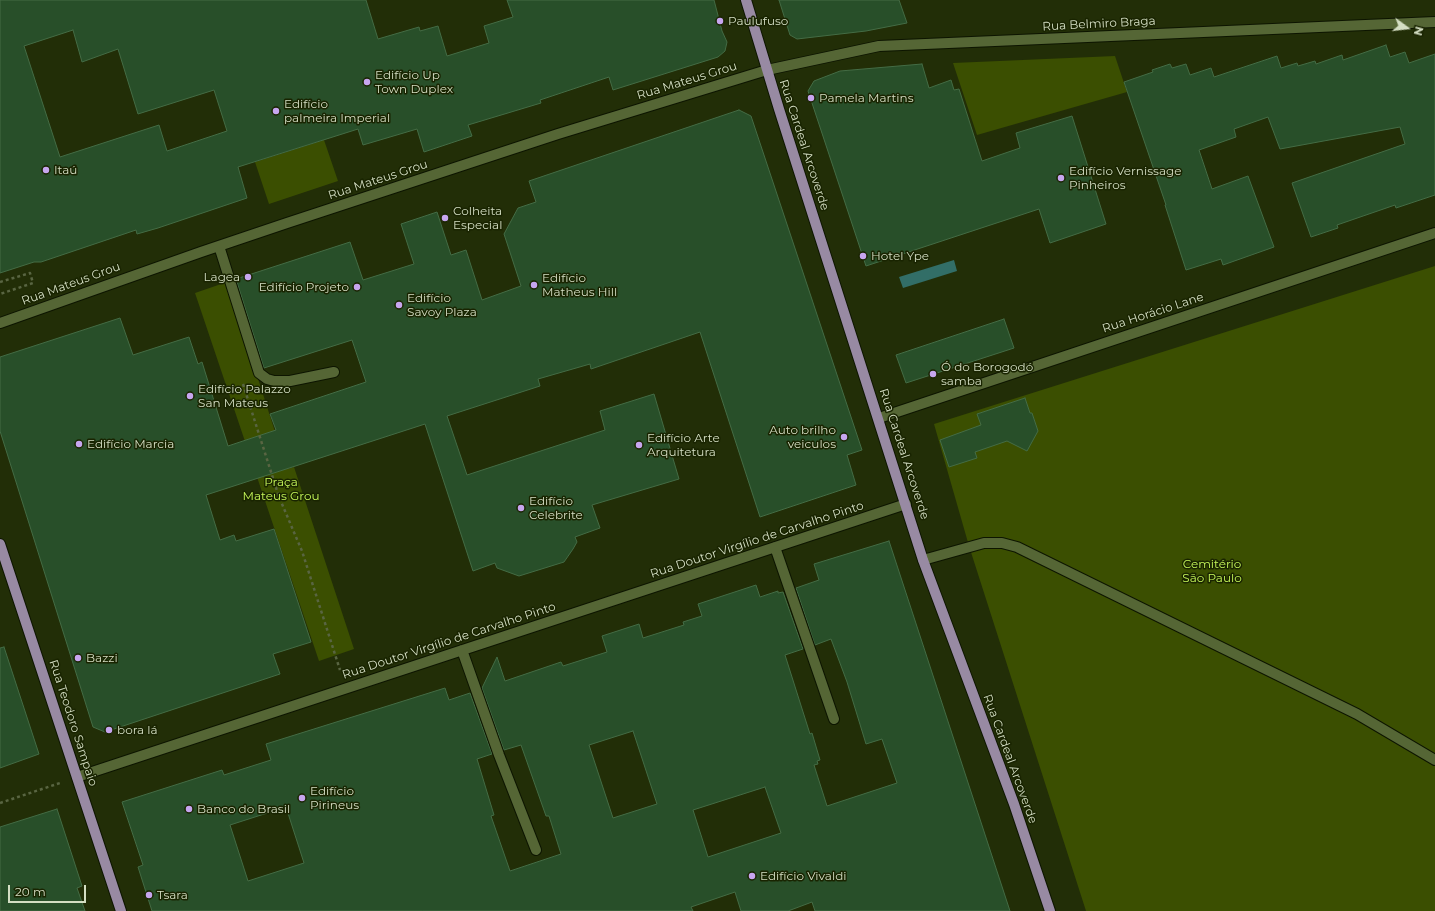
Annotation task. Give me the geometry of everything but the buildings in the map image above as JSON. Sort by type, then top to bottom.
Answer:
[{"type":"main road","name":"Rua Cardeal Arcoverde","points":[[746,0],[766,70],[879,418],[923,560],[1014,804],[1050,911]]},
{"type":"main road","name":"Rua Teodoro Sampaio","points":[[0,544],[121,911]]},
{"type":"street","name":"Rua Belmiro Braga","points":[[766,70],[880,46],[1435,22]]},
{"type":"street","name":"Rua Mateus Grou","points":[[0,323],[219,246],[544,139],[766,70]]},
{"type":"street","name":"Rua Horácio Lane","points":[[879,418],[1435,233]]},
{"type":"street","points":[[219,246],[259,373],[267,379],[274,381],[290,381],[334,372]]},
{"type":"street","name":"Rua Doutor Virgílio de Carvalho Pinto","points":[[77,777],[906,504]]},
{"type":"street","points":[[923,560],[984,543],[1002,543],[1016,547],[1356,714],[1435,760]]},
{"type":"street","points":[[775,547],[834,719]]},
{"type":"street","points":[[462,650],[499,755],[536,850]]},
{"type":"path","points":[[0,282],[30,273],[33,283],[0,294]]},
{"type":"path","points":[[241,377],[279,497],[302,551],[346,688]]},
{"type":"path","points":[[0,802],[77,777]]},
{"type":"green space","points":[[1115,56],[1127,92],[977,135],[953,63]]},
{"type":"green space","points":[[324,140],[338,181],[269,204],[255,162]]},
{"type":"green space","name":"Cemitério São Paulo","points":[[1435,266],[1435,911],[1086,911],[969,546],[934,424]]},
{"type":"green space","name":"Praça Mateus Grou","points":[[227,282],[287,469],[294,467],[354,649],[319,661],[195,293]]},
{"type":"water","points":[[954,260],[957,271],[903,288],[899,277]]},
{"type":"place","name":"Paulufuso","points":[[720,21]]},
{"type":"place","name":"Edifício Up Town Duplex","points":[[367,82]]},
{"type":"place","name":"Pamela Martins","points":[[811,98]]},
{"type":"place","name":"Edifício palmeira Imperial","points":[[276,111]]},
{"type":"place","name":"Itaú","points":[[46,170]]},
{"type":"place","name":"Edifício Vernissage Pinheiros","points":[[1061,178]]},
{"type":"place","name":"Colheita Especial","points":[[445,218]]},
{"type":"place","name":"Hotel Ype","points":[[863,256]]},
{"type":"place","name":"Lagea","points":[[248,277]]},
{"type":"place","name":"Edifício Matheus Hill","points":[[534,285]]},
{"type":"place","name":"Edifício Projeto","points":[[357,287]]},
{"type":"place","name":"Edifício Savoy Plaza","points":[[399,305]]},
{"type":"place","name":"Ó do Borogodó samba","points":[[933,374]]},
{"type":"place","name":"Edifício Palazzo San Mateus","points":[[190,396]]},
{"type":"place","name":"Auto brilho veiculos","points":[[844,437]]},
{"type":"place","name":"Edifício Marcia","points":[[79,444]]},
{"type":"place","name":"Edifício Arte Arquitetura","points":[[639,445]]},
{"type":"place","name":"Edifício Celebrite","points":[[521,508]]},
{"type":"place","name":"Bazzi","points":[[78,658]]},
{"type":"place","name":"bora lá","points":[[109,730]]},
{"type":"place","name":"Edifício Pirineus","points":[[302,798]]},
{"type":"place","name":"Banco do Brasil","points":[[189,809]]},
{"type":"place","name":"Edifício Vivaldi","points":[[752,876]]},
{"type":"place","name":"Tsara","points":[[149,895]]}]
